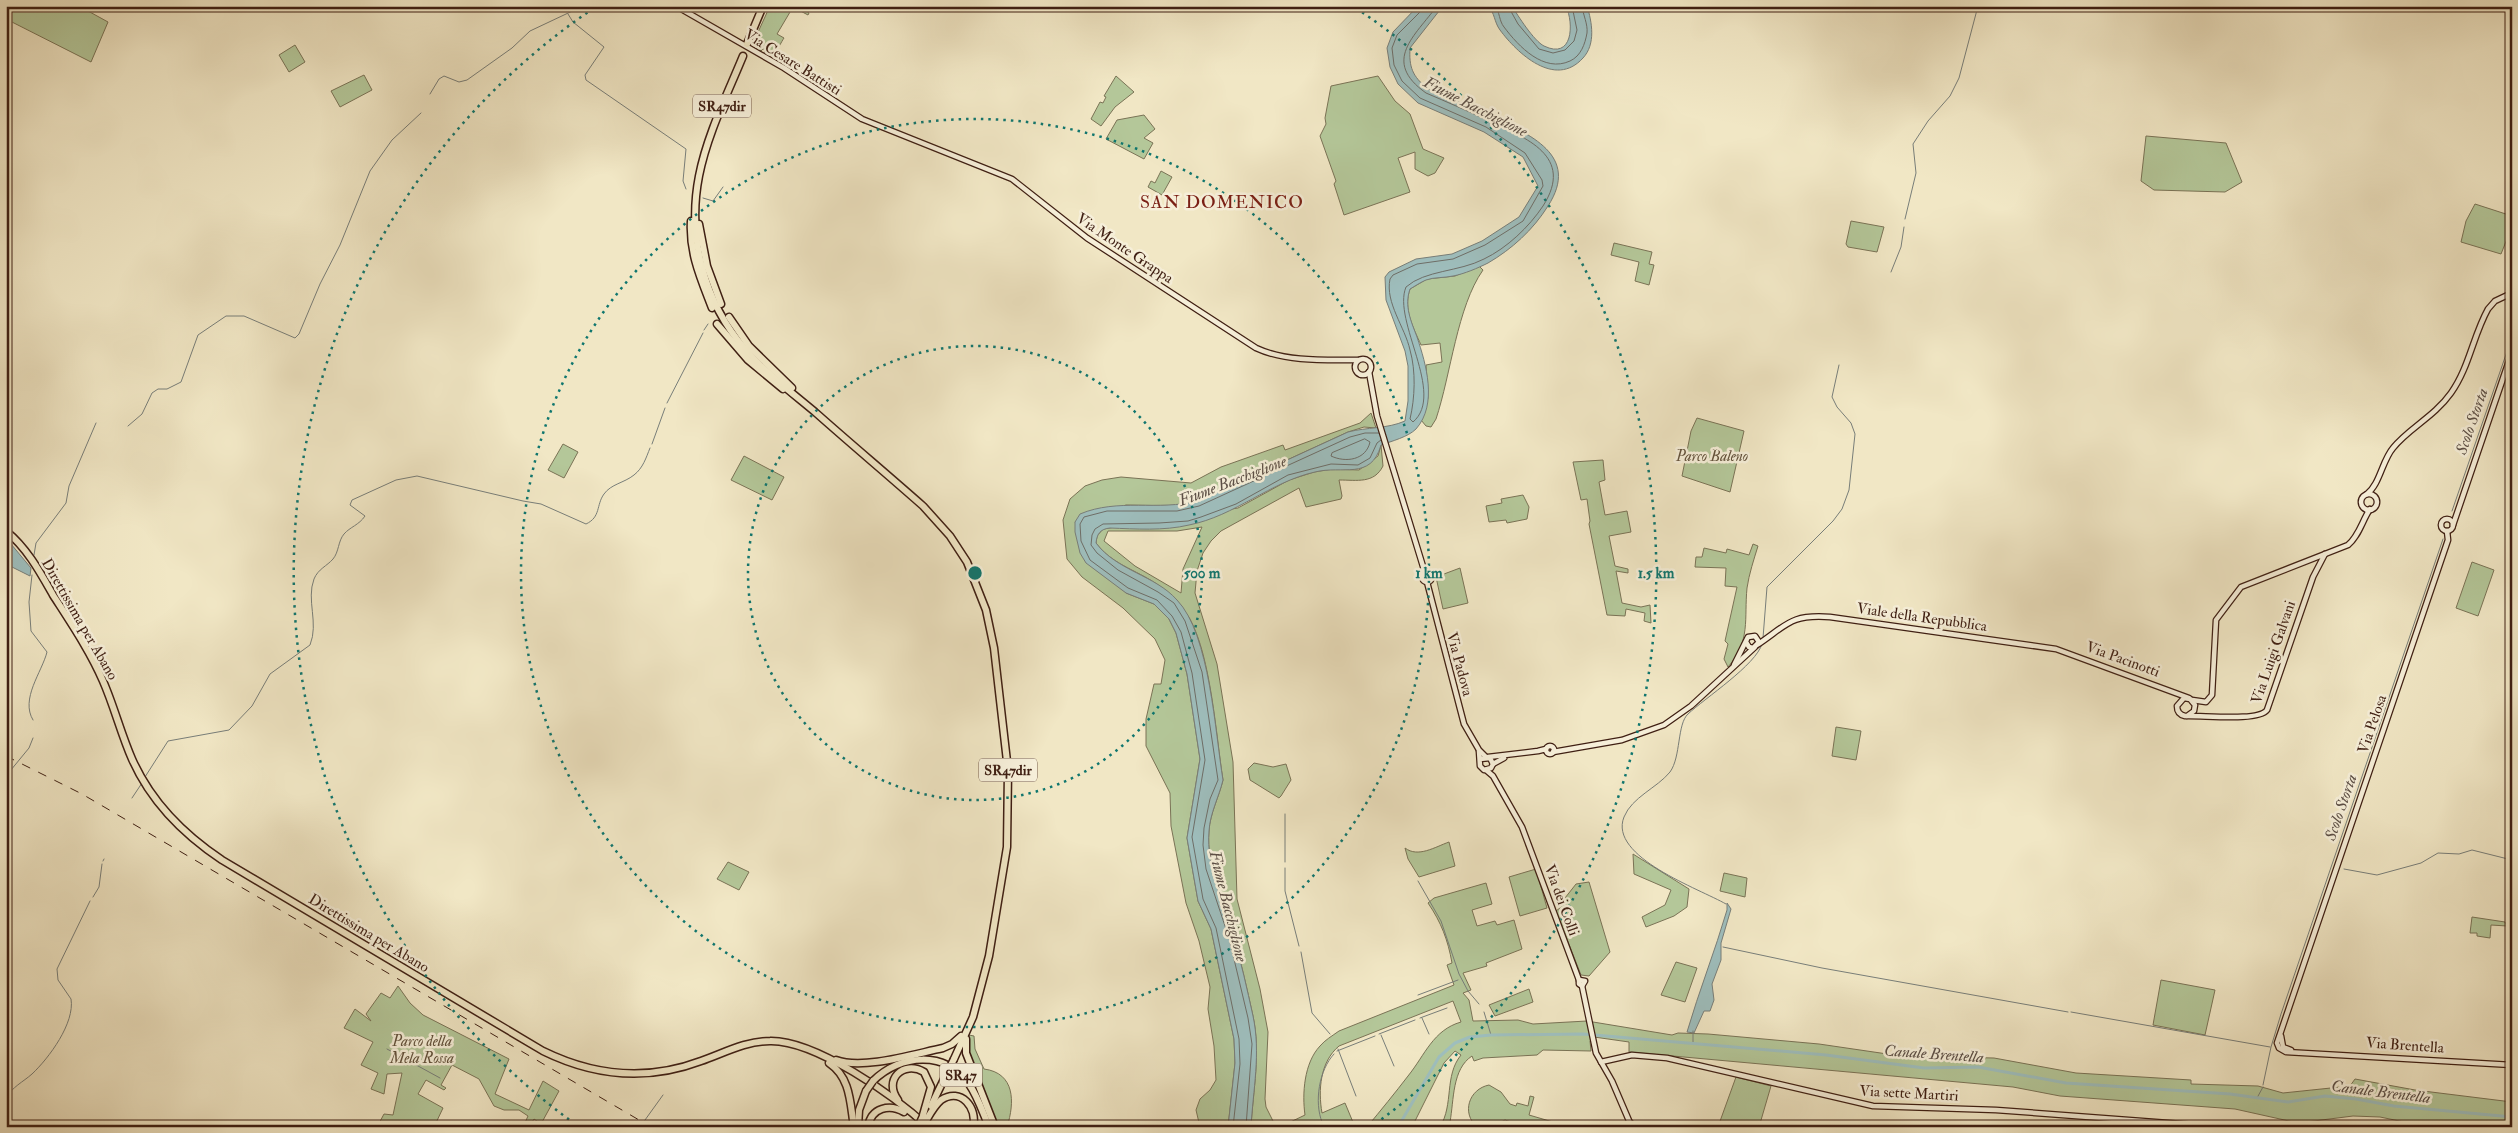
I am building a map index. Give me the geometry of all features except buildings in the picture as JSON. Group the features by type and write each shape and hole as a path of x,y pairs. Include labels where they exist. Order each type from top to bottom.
{"highway":[{"path":"747,44 763,6"},
{"name":"SR47dir","path":"742,56 706,149 698,178 696,236 702,269 710,292 732,333 753,358 924,506 937,520 967,562 987,614 1006,749 1009,818 1000,896 988,963 978,1001 921,1127"},
{"path":"698,178 698,211 702,244 709,275 721,304"},
{"path":"698,178 693,197 691,242 699,275 712,308"},
{"path":"729,317 749,346 816,413"},
{"path":"717,324 762,373 816,413"},
{"name":"Direttissima per Abano","path":"6,531 21,546 38,570 93,661 146,785 168,815 200,844 334,927 554,1056 590,1069 635,1074 663,1072 682,1068 756,1042 784,1042 808,1048 877,1088 928,1127"},
{"path":"808,1048 840,1062 862,1063 942,1048 952,1044 964,1035"},
{"path":"964,1035 966,1054 994,1127"},
{"path":"808,1048 836,1068 844,1078 848,1089 854,1127"},
{"name":"SR47","path":"858,1127 860,1106 873,1080 887,1069 905,1060 926,1059 948,1066 968,1083 989,1127"},
{"path":"905,1110 894,1092 893,1080 903,1069 914,1068 924,1072 930,1081 930,1095 925,1117"},
{"path":"925,1117 939,1102 948,1097 957,1097 968,1102 973,1109 975,1118 973,1127"},
{"path":"868,1127 872,1116 881,1109 895,1108 905,1110"},
{"name":"Direttissima per Abano","path":"905,1110 921,1127"}],"main road":[{"name":"Via Cesare Battisti","path":"676,6 784,68 850,112 899,135"},
{"name":"Via Monte Grappa","path":"899,135 1012,179 1087,238 1256,348 1279,355 1344,361 1358,360"},
{"path":"2363,519 2364,508 2361,501 2373,488 2385,459 2393,448 2434,413 2452,392 2462,373 2488,309 2495,301 2512,293"},
{"path":"2456,516 2449,520 2444,520 2441,525 2442,528 2447,531 2452,529 2512,352"},
{"path":"1361,375 1369,372 1369,363 1365,360 1358,360 1355,366 1356,372 1371,384"},
{"name":"Via Monte Grappa","path":"1344,361 1355,366"},
{"name":"Via Padova","path":"1369,372 1377,416 1424,573 1423,578 1427,582 1464,724 1479,750 1492,765 1493,776"},
{"path":"2178,703 2184,698 2206,702 2211,698 2216,620 2241,587 2348,546 2353,541 2363,519 2376,503 2373,488"},
{"path":"2367,494 2374,496"},
{"path":"2364,508 2370,509"},
{"path":"2449,520 2453,525"},
{"name":"Via Pelosa","path":"2297,1051 2283,1047 2281,1030 2448,540 2447,531"},
{"name":"Via Luigi Galvani","path":"2188,716 2257,717 2264,715 2312,577 2325,554"},
{"name":"Via Padova","path":"1424,573 1428,572 1432,576 1431,580 1427,582"},
{"name":"Viale della Repubblica","path":"1487,757 1622,740 1656,729 1691,706 1764,638 1798,619 1824,617 2017,642 2072,654"},
{"name":"Viale della Repubblica","path":"1731,669 1750,636 1764,638"},
{"path":"1746,642 1749,647 1756,646 1756,637"},
{"name":"Via Pacinotti","path":"2072,654 2165,688"},
{"path":"2165,688 2190,699 2195,708 2192,713 2188,716 2179,713 2178,703 2174,695 2165,688"},
{"name":"Via Padova","path":"1479,750 1480,766 1493,776 1522,827"},
{"name":"Viale della Repubblica","path":"1492,765 1501,758 1550,750"},
{"path":"1480,759 1487,757"},
{"path":"1486,770 1492,765"},
{"name":"Via dei Colli","path":"1522,827 1579,980 1585,981 1582,986 1592,1027 1594,1047 1601,1062"},
{"name":"Via Brentella","path":"2297,1051 2512,1065"},
{"name":"Via sette Martiri","path":"1601,1062 1632,1055 1659,1056 1873,1106 1996,1110 2222,1127"},
{"path":"1601,1062 1616,1090 1631,1126"}],"green space":[{"path":"6,6 79,6 108,22 91,62 6,19"},
{"path":"770,6 799,6 809,13 808,15 793,7 777,34 784,38 774,52 768,54 764,53 765,50 763,49 761,51 758,49 759,47 753,43"},
{"path":"295,45 305,62 289,72 279,55"},
{"path":"364,75 372,90 340,107 331,91"},
{"path":"1116,76 1134,92 1115,107 1101,126 1091,119 1100,102 1103,103 1106,97 1104,96"},
{"path":"1378,76 1395,101 1410,114 1423,149 1444,158 1435,173 1428,176 1415,169 1415,152 1398,158 1410,192 1344,215 1334,184 1336,181 1320,136 1326,124 1325,118 1331,86"},
{"path":"1144,115 1155,129 1144,138 1153,143 1144,159 1106,139 1117,120"},
{"path":"2146,136 2226,143 2242,182 2225,192 2154,190 2141,181"},
{"path":"1161,171 1172,177 1162,195 1148,187 1151,181 1155,183"},
{"path":"2475,204 2512,216 2509,234 2501,254 2461,242 2466,221"},
{"path":"1851,221 1884,227 1877,252 1848,247 1846,244"},
{"path":"1614,243 1652,252 1649,264 1654,265 1649,285 1635,281 1639,262 1611,255"},
{"path":"1479,266 1483,270 1474,285 1461,322 1436,419 1431,427 1426,426 1421,420 1428,398 1426,365 1442,362 1440,343 1421,345 1408,311 1410,289 1427,279 1455,276"},
{"path":"1371,413 1376,428 1364,427 1348,432 1198,501 1177,506 1126,505 1075,522 1126,593 1154,604 1169,619 1176,633 1187,674 1200,759 1187,838 1198,901 1211,929 1234,1039 1235,1063 1228,1127 1200,1127 1196,1110 1200,1099 1210,1090 1216,1080 1214,1046 1208,1009 1210,987 1199,941 1186,903 1171,826 1170,793 1146,746 1146,719 1154,684 1161,684 1165,660 1155,639 1123,608 1082,577 1067,559 1063,520 1070,499 1085,486 1102,480 1121,477 1191,483 1221,467 1283,445 1285,450 1360,423"},
{"name":"Parco Baleno","path":"1697,418 1744,431 1730,492 1682,476 1691,431"},
{"path":"563,444 578,452 564,478 548,470"},
{"path":"1381,445 1383,466 1375,476 1364,480 1339,480 1341,499 1306,507 1299,488 1221,531 1203,553 1197,571 1195,593 1217,664 1233,762 1237,899 1260,989 1268,1032 1265,1099 1266,1107 1276,1127 1251,1127 1256,1072 1255,1030 1239,955 1216,884 1210,858 1210,824 1223,780 1212,697 1203,654 1190,619 1181,607 1166,591 1154,582 1119,563 1103,551 1096,543 1097,536 1103,529 1238,508 1289,480 1314,472 1332,469 1359,470 1378,456","holes":["1202,527 1183,569 1181,593 1135,566 1104,541 1108,531 1177,531"]},
{"path":"744,456 784,477 772,500 731,480"},
{"path":"1603,460 1605,480 1599,482 1605,515 1627,511 1631,532 1609,536 1615,566 1628,569 1628,573 1616,571 1622,603 1641,607 1650,605 1651,623 1644,621 1645,613 1626,609 1625,616 1607,615 1589,524 1587,499 1581,500 1573,462"},
{"path":"1523,495 1529,507 1527,519 1507,523 1506,520 1489,522 1486,506 1502,503 1501,499"},
{"path":"1753,544 1758,546 1747,588 1746,620 1743,639 1740,648 1728,667 1724,659 1728,644 1725,641 1737,587 1725,586 1726,568 1695,567 1696,557 1702,557 1704,548 1726,553 1727,549 1749,555"},
{"path":"2472,562 2494,570 2478,616 2456,608"},
{"path":"1460,568 1468,603 1443,609 1436,577"},
{"path":"1836,727 1861,731 1856,760 1832,756"},
{"path":"1254,763 1273,767 1286,764 1291,780 1279,798 1250,780 1248,769"},
{"path":"1449,842 1455,866 1419,877 1408,859 1405,848 1410,851 1421,852"},
{"path":"1633,854 1689,889 1687,907 1674,916 1646,927 1642,917 1665,905 1671,890 1634,874"},
{"path":"728,862 749,872 739,890 717,879"},
{"path":"1536,869 1547,908 1520,916 1509,877"},
{"path":"1724,873 1747,878 1745,897 1720,891"},
{"path":"1589,882 1610,952 1589,976 1581,975 1556,911 1560,908 1557,901 1565,898 1576,884"},
{"path":"1486,883 1492,904 1472,910 1477,926 1495,921 1497,925 1514,920 1522,949 1486,963 1487,966 1463,973 1471,990 1463,993 1469,1000 1473,1021 1518,1020 1533,1024 1587,1021 1672,1035 1678,1033 1708,1034 1819,1044 1901,1056 1994,1058 2076,1073 2191,1080 2191,1084 2258,1086 2283,1093 2350,1086 2355,1079 2415,1090 2512,1102 2512,1127 2414,1124 2380,1117 2353,1116 2298,1123 2235,1109 2060,1096 2013,1087 1629,1052 1629,1042 1594,1037 1590,1041 1591,1051 1543,1050 1537,1055 1483,1058 1474,1061 1472,1056 1465,1062 1457,1077 1450,1122 1447,1127 1440,1127 1447,1109 1453,1072 1461,1055 1455,1051 1444,1063 1412,1127 1367,1127 1436,1037 1451,1026 1461,1022 1453,1001 1339,1046 1333,1053 1324,1068 1322,1077 1320,1095 1322,1113 1345,1103 1355,1127 1280,1127 1305,1115 1304,1088 1307,1070 1315,1053 1326,1040 1339,1031 1454,985 1447,965 1452,963 1446,939 1437,917 1428,903 1434,898"},
{"path":"2472,917 2505,922 2507,926 2491,925 2490,938 2477,936 2477,933 2470,933"},
{"path":"1676,962 1697,968 1685,1002 1661,995"},
{"path":"2161,980 2215,990 2205,1035 2153,1025"},
{"name":"Parco della Mela Rossa","path":"398,986 410,1003 423,1015 509,1059 495,1094 529,1110 543,1081 559,1091 541,1124 534,1119 529,1127 523,1127 528,1116 519,1110 504,1110 494,1106 479,1079 452,1065 441,1085 446,1088 444,1090 426,1080 418,1094 443,1108 434,1127 377,1127 384,1114 393,1115 402,1073 387,1074 384,1094 371,1089 378,1073 361,1065 373,1042 344,1028 355,1009 371,1021 366,1014 381,993 390,998"},
{"path":"1529,989 1533,1002 1495,1016 1489,1005"},
{"path":"969,1035 974,1036 975,1049 984,1069 1002,1076 1010,1090 1011,1108 1007,1127 998,1127 968,1052"},
{"path":"1736,1077 1771,1086 1759,1127 1729,1127 1719,1124"},
{"path":"1489,1085 1501,1092 1510,1104 1516,1106 1517,1103 1528,1106 1530,1096 1534,1097 1529,1115 1570,1127 1546,1127 1527,1122 1526,1127 1520,1127 1520,1125 1505,1120 1492,1127 1477,1127 1469,1115 1470,1102 1476,1091"}],"water":[{"path":"1418,6 1443,6 1410,48 1411,66 1418,80 1428,89 1520,130 1534,139 1546,149 1554,160 1558,173 1557,188 1542,215 1529,231 1505,252 1471,271 1453,276 1429,279 1410,289 1408,295 1409,313 1424,359 1428,384 1427,408 1423,419 1416,429 1409,434 1381,445 1376,456 1363,468 1325,470 1299,477 1206,521 1170,528 1110,528 1100,532 1096,540 1096,543 1114,560 1158,584 1177,600 1188,616 1197,636 1204,660 1214,711 1223,780 1210,824 1210,858 1241,965 1253,1016 1256,1044 1256,1072 1251,1127 1228,1127 1235,1063 1234,1039 1211,929 1198,901 1187,838 1200,759 1187,674 1176,633 1169,619 1154,604 1126,593 1086,563 1080,553 1075,532 1075,522 1080,514 1094,509 1123,505 1183,504 1198,501 1348,432 1405,421 1408,401 1408,366 1405,351 1386,300 1385,277 1389,272 1416,259 1452,254 1482,241 1519,217 1538,186 1523,157 1484,132 1418,103 1398,84 1390,67 1387,48 1393,32"},
{"path":"1488,6 1512,6 1536,39 1544,46 1554,49 1561,48 1569,38 1570,22 1566,6 1587,6 1592,33 1590,46 1583,58 1572,67 1561,70 1549,69 1526,57 1507,39 1500,30"},
{"path":"6,538 31,568 30,576 6,564 12,550 6,544"},
{"path":"1727,903 1731,909 1721,943 1721,960 1712,984 1714,1000 1710,1011 1704,1011 1694,1033 1687,1032 1727,910"}],"waterway":[{"path":"430,94 439,79 444,76 459,82 467,80 512,48 530,31 583,6"},
{"path":"1905,219 1916,173 1913,144 1928,121 1950,96 1959,78 1978,6"},
{"path":"568,14 573,22 604,47 585,75 586,80 686,149 683,181 686,189"},
{"path":"128,426 142,414 152,393 158,389 167,389 181,382 198,335 226,316 244,316 295,338 299,334 320,284 340,245 370,171 392,140 421,113"},
{"path":"703,198 713,201 723,187"},
{"path":"1891,272 1901,247 1904,227"},
{"path":"704,330 708,324"},
{"path":"667,403 703,333"},
{"name":"Scolo Storta","path":"2452,511 2512,337"},
{"path":"1763,638 1767,587 1833,521 1842,509 1849,490 1855,434 1851,423 1837,407 1832,397 1839,365"},
{"path":"652,444 665,408"},
{"path":"34,555 36,543 66,503 69,486 96,423"},
{"path":"145,777 168,741 229,730 252,706 270,674 310,645 313,628 311,595 314,579 335,556 344,534 365,516 350,505 352,500 396,480 417,476 541,504 586,524 594,518 604,494 614,486 630,478 640,469 650,448"},
{"name":"Scolo Storta","path":"2263,1085 2271,1047 2281,1014 2443,539"},
{"path":"32,575 29,602 31,631 47,652 30,695 30,712 33,720"},
{"path":"1726,904 1659,870 1642,858 1630,845 1623,832 1624,817 1639,798 1670,772 1676,758 1682,725 1688,714 1750,662 1762,644"},
{"path":"6,776 29,748 33,738"},
{"path":"132,798 142,783"},
{"path":"1285,814 1285,862"},
{"path":"2344,869 2377,875 2421,863 2438,853 2459,854 2472,850 2512,860"},
{"path":"93,897 99,887 102,864"},
{"path":"1285,868 1285,891 1299,946"},
{"path":"1418,881 1441,921 1459,974 1468,991 1479,1004"},
{"path":"6,1098 11,1091 32,1074 46,1059 65,1029 69,1019 71,999 58,980 57,969 90,901"},
{"path":"1723,947 1822,968 2068,1012"},
{"path":"1301,952 1312,1013 1330,1034"},
{"path":"1418,995 1458,980"},
{"path":"1420,1018 1447,1008"},
{"path":"1484,1012 1491,1035"},
{"path":"2071,1012 2270,1047"},
{"path":"1422,1018 1429,1034"},
{"path":"1379,1034 1415,1020"},
{"path":"1693,1031 1693,1043"},
{"name":"Canale Brentella","path":"1398,1127 1439,1057 1455,1043 1470,1037 1491,1035 1583,1034 1826,1055 1924,1068 1978,1067 2066,1083 2230,1094 2288,1102 2325,1096 2394,1106 2512,1117"},
{"path":"1381,1035 1394,1066"},
{"path":"1337,1051 1375,1036"},
{"path":"387,1049 440,1078"},
{"path":"1338,1049 1356,1096"},
{"path":"1322,1122 1318,1105 1319,1086 1325,1069 1334,1054"},
{"name":"Scolo Storta","path":"2257,1098 2263,1087"},
{"path":"645,1120 663,1095"}],"railway":[{"path":"6,756 82,794 651,1127"}],"district":[{"name":"SAN DOMENICO","path":"1222,202"}],"water label":[{"name":"Fiume Bacchiglione","path":"1476,106"},
{"name":"Fiume Bacchiglione","path":"1232,480"},
{"name":"Fiume Bacchiglione","path":"1229,906"}]}
